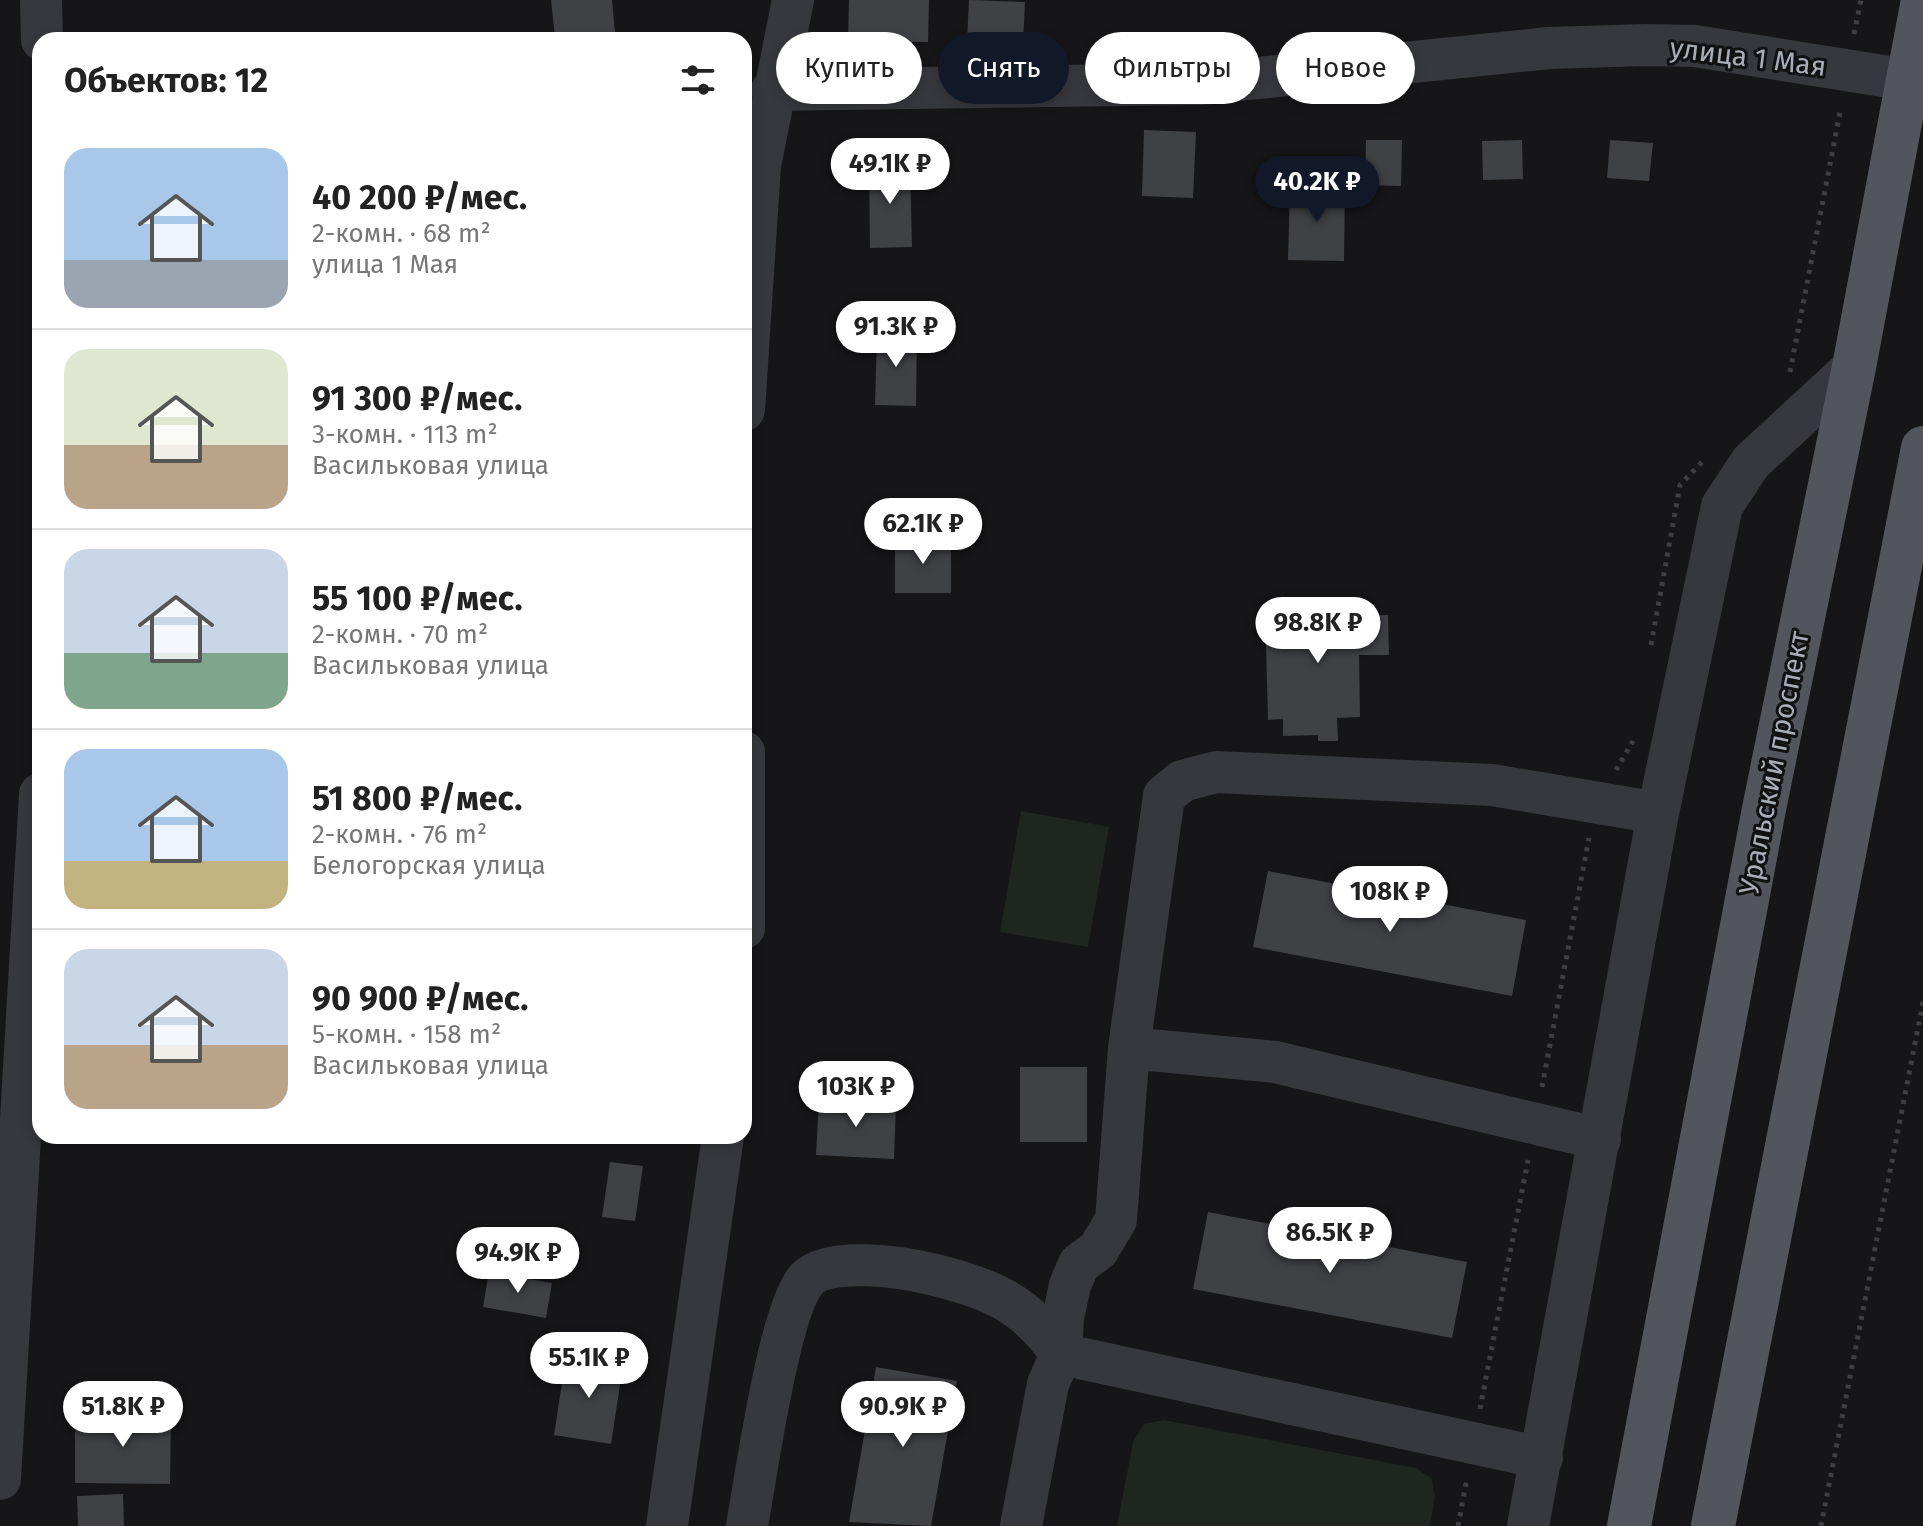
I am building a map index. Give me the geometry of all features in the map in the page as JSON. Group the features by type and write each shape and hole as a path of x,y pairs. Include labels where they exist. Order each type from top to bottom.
{"main road":[{"name":"Уральский проспект","path":"1629,1526 1764,809 1854,367 1923,0"},
{"path":"1713,1526 1923,448"}],"street":[{"path":"41,0 42,32"},
{"path":"752,288 760,166 772,90 793,0"},
{"name":"улица 1 Мая","path":"772,90 1200,84 1549,48 1646,45 1695,46 1908,80"},
{"path":"1528,1526 1658,813 1722,506 1751,462 1854,367"},
{"path":"1021,1526 1048,1384 1061,1354 1063,1318 1070,1285 1079,1264 1098,1250 1116,1220 1129,1048 1164,796 1182,781 1216,772 1492,785 1658,813"},
{"path":"0,1479 14,1035 32,868"},
{"path":"1129,1048 1275,1062 1600,1139"},
{"path":"667,1526 722,1144"},
{"path":"747,1526 789,1309 808,1278 835,1266 919,1271 970,1283 1026,1311 1061,1354 1542,1458"}],"path":[{"path":"1821,1526 1923,1002"}],"shaded area":[{"path":"1021,811 1109,827 1088,947 1000,932"},
{"path":"1164,1420 1416,1468 1432,1479 1435,1497 1430,1526 1117,1526 1133,1442 1144,1424"}],"building":[{"path":"551,0 612,0 615,32 554,32"},
{"path":"849,0 929,0 928,42 922,42 922,32 848,32"},
{"path":"969,0 1025,2 1024,32 967,32"},
{"path":"1144,130 1196,132 1193,198 1142,196"},
{"path":"1366,140 1402,140 1401,186 1365,185"},
{"path":"1522,140 1523,179 1483,180 1482,141"},
{"path":"1610,140 1653,143 1649,181 1607,178"},
{"path":"910,163 912,247 870,248 869,164"},
{"path":"1290,186 1345,187 1344,261 1288,260"},
{"path":"877,331 917,332 916,406 875,405"},
{"path":"895,540 951,540 951,593 895,593"},
{"path":"1358,606 1358,615 1388,615 1389,655 1359,655 1360,717 1337,718 1338,741 1318,741 1318,735 1283,736 1283,719 1268,720 1265,608"},
{"path":"1268,871 1526,920 1512,996 1253,947"},
{"path":"1020,1067 1087,1067 1087,1142 1020,1142"},
{"path":"819,1099 896,1103 894,1159 816,1155"},
{"path":"610,1162 643,1166 635,1221 602,1217"},
{"path":"1208,1212 1467,1262 1452,1338 1193,1289"},
{"path":"489,1272 552,1283 546,1318 483,1307"},
{"path":"566,1357 623,1365 611,1444 554,1435"},
{"path":"876,1367 957,1381 931,1526 849,1522"},
{"path":"75,1415 171,1416 170,1484 75,1483"},
{"path":"123,1494 124,1526 78,1526 77,1496"}]}
